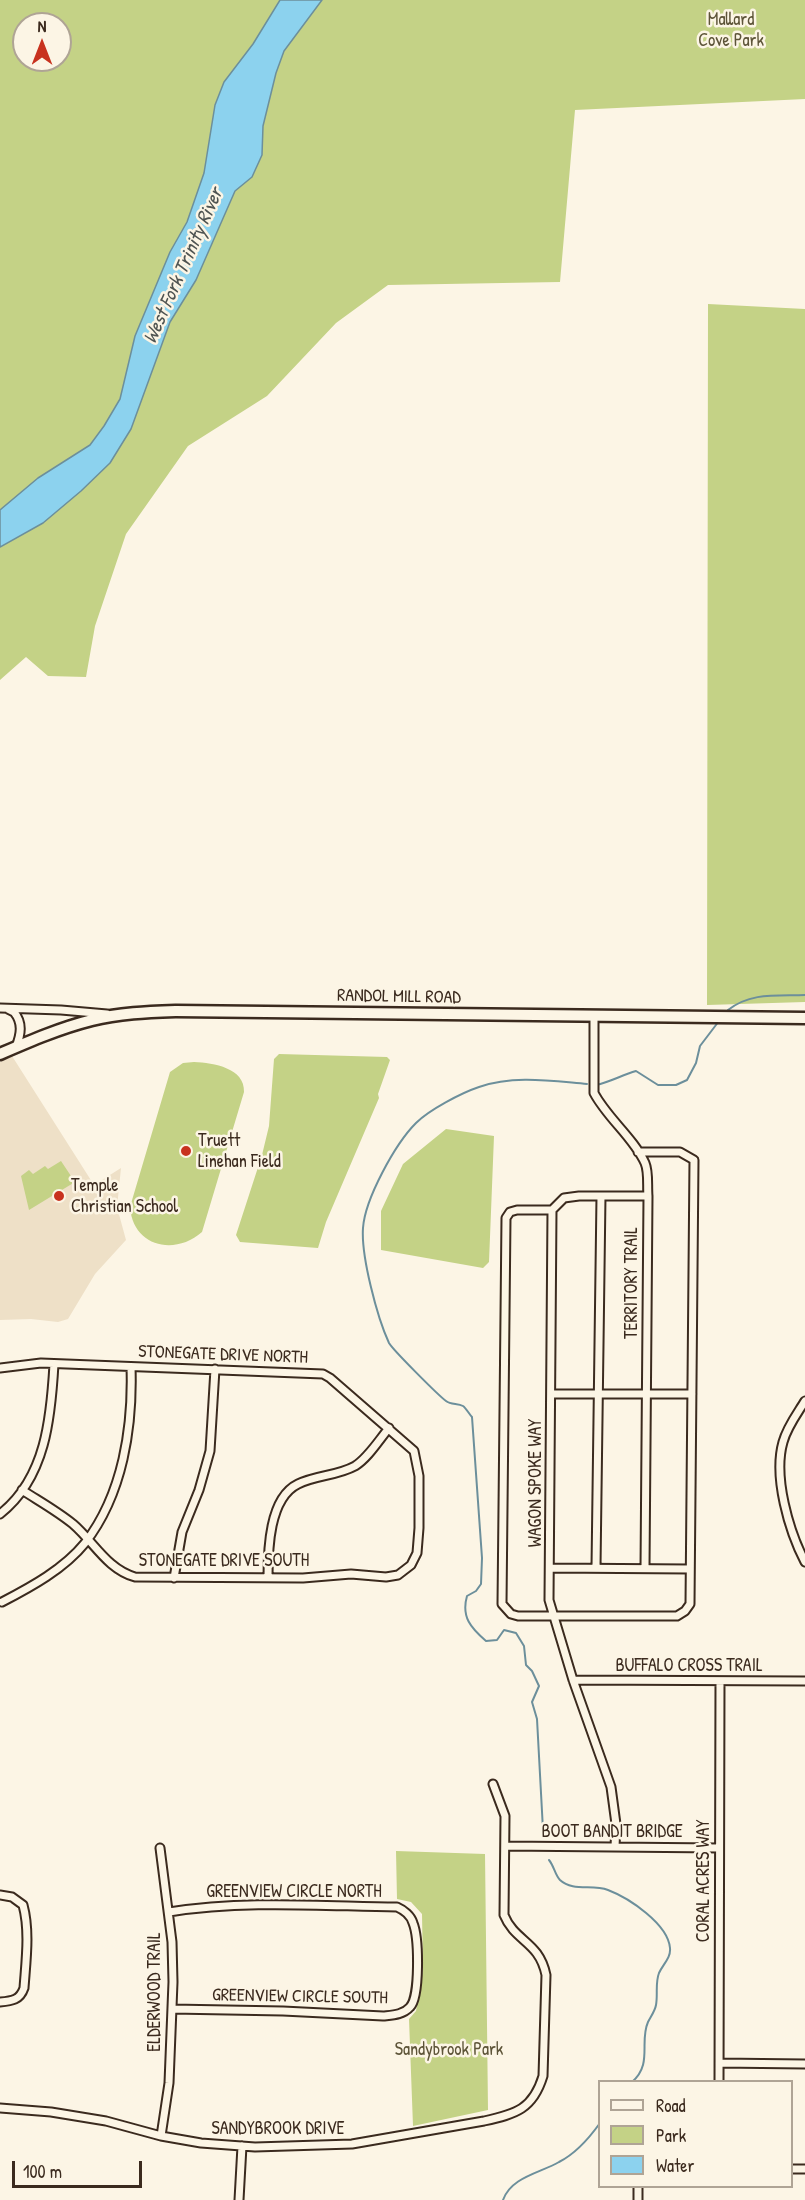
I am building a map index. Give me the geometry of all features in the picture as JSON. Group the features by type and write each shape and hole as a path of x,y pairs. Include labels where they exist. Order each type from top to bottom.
{"main road":[{"name":"RANDOL MILL ROAD","path":"0,1054 93,1020 119,1015 176,1011 805,1018"}],"street":[{"path":"3,1008 88,1011 119,1015"},
{"path":"3,1008 14,1012 20,1023 20,1036 16,1047"},
{"name":"TERRITORY TRAIL","path":"594,1017 594,1093 646,1165 648,1196 645,1567"},
{"path":"638,1152 680,1152 694,1160 690,1604 677,1616 518,1616 505,1609 502,1604 506,1218 510,1212 517,1210 552,1210 564,1198 648,1196"},
{"path":"596,1567 601,1196"},
{"name":"WAGON SPOKE WAY","path":"552,1210 549,1600 573,1680 611,1787 616,1824 615,1847"},
{"name":"STONEGATE DRIVE NORTH","path":"0,1368 41,1363 323,1374 414,1451 418,1462 419,1528 414,1560"},
{"path":"0,1514 22,1490 35,1468 47,1434 52,1403 54,1364"},
{"path":"2,1602 44,1579 84,1544 108,1501 120,1469 131,1418 131,1367"},
{"path":"174,1578 182,1532 200,1490 210,1451 215,1369"},
{"path":"552,1394 692,1394"},
{"path":"805,1401 783,1442 780,1476 791,1529 805,1562"},
{"path":"268,1577 268,1547 274,1517 284,1496 297,1484 356,1466 389,1428"},
{"name":"STONEGATE DRIVE SOUTH","path":"22,1490 73,1524 114,1568 135,1578 303,1578 351,1574 386,1577 398,1575 414,1560"},
{"path":"550,1568 690,1569"},
{"name":"BUFFALO CROSS TRAIL","path":"573,1680 805,1681"},
{"name":"CORAL ACRES WAY","path":"719,2080 720,1681"},
{"path":"494,1784 505,1816 504,1846"},
{"name":"BOOT BANDIT BRIDGE","path":"504,1846 720,1848"},
{"name":"SANDYBROOK DRIVE","path":"0,2108 51,2112 106,2121 161,2136 201,2143 242,2146 352,2144 484,2121 504,2116 524,2107 533,2100 539,2090 545,2059 546,1975 544,1964 537,1951 508,1926 504,1916 504,1846"},
{"name":"ELDERWOOD TRAIL","path":"160,1848 172,1942 169,2083 161,2136"},
{"path":"0,1895 12,1897 23,1905 26,1917 27,1948 22,1994 13,2001 0,2002"},
{"name":"GREENVIEW CIRCLE NORTH","path":"169,1912 205,1906 239,1904 397,1907 403,1910 414,1924 416,1958"},
{"name":"GREENVIEW CIRCLE SOUTH","path":"172,2009 383,2016 398,2014 408,2009 415,1997 416,1958"},
{"path":"719,2062 805,2064"},
{"path":"239,2200 242,2146"}],"shaded area":[{"name":"Temple Christian School","path":"12,1056 94,1185 121,1168 117,1207 126,1240 95,1274 68,1319 58,1322 31,1319 0,1320 0,1062"}],"green space":[{"name":"Mallard Cove Park","path":"0,0 805,0 805,99 575,110 560,282 388,285 336,323 267,396 188,446 126,534 95,626 86,677 48,676 26,657 0,680"},
{"path":"708,304 805,309 805,1002 707,1005"},
{"path":"279,1054 387,1057 390,1060 378,1094 379,1098 326,1222 318,1248 240,1242 236,1235 269,1126 274,1059"},
{"name":"Truett Linehan Field","path":"194,1062 227,1068 234,1072 243,1084 244,1092 202,1232 180,1244 157,1244 147,1239 139,1231 133,1221 130,1207 170,1072 183,1063"},
{"path":"446,1129 494,1136 489,1262 483,1268 381,1250 381,1211 403,1164"},
{"path":"61,1161 75,1182 29,1210 21,1176 29,1170 33,1174 45,1166 48,1169"},
{"name":"Sandybrook Park","path":"396,1851 485,1854 488,2110 413,2126 409,2019 416,2011 423,1970 422,1914 411,1902 397,1899"}],"water":[{"name":"West Fork Trinity River","path":"280,0 322,0 284,51 263,126 262,155 252,177 235,191 196,280 170,322 131,429 110,463 81,491 43,523 0,547 0,510 38,478 90,445 120,399 135,336 170,252 187,222 204,173 215,105 224,82 253,44"}],"waterway":[{"path":"728,1010 737,1004 755,998 774,995 805,995"},
{"path":"596,1085 636,1071 658,1085 676,1085 687,1080 696,1063 700,1046 719,1021"},
{"path":"543,1830 537,1719 532,1702 539,1686 532,1671 526,1665 524,1646 516,1633 504,1630 497,1640 486,1641 472,1627 466,1616 467,1596 476,1591 481,1584 482,1558 472,1417 463,1406 448,1402 441,1397 389,1343 371,1286 363,1228 369,1202 382,1172 399,1144 416,1123 437,1107 492,1083 533,1080 587,1084"},
{"path":"549,1860 558,1878 565,1884 602,1888 617,1894 646,1913 668,1939 670,1952 658,1977 657,2001 646,2030 644,2060 642,2068 634,2080"},
{"path":"503,2200 512,2186 519,2181 565,2159 598,2125"}],"place":[{"name":"Truett Linehan Field","path":"186,1151"},
{"name":"Temple Christian School","path":"59,1196"}]}
